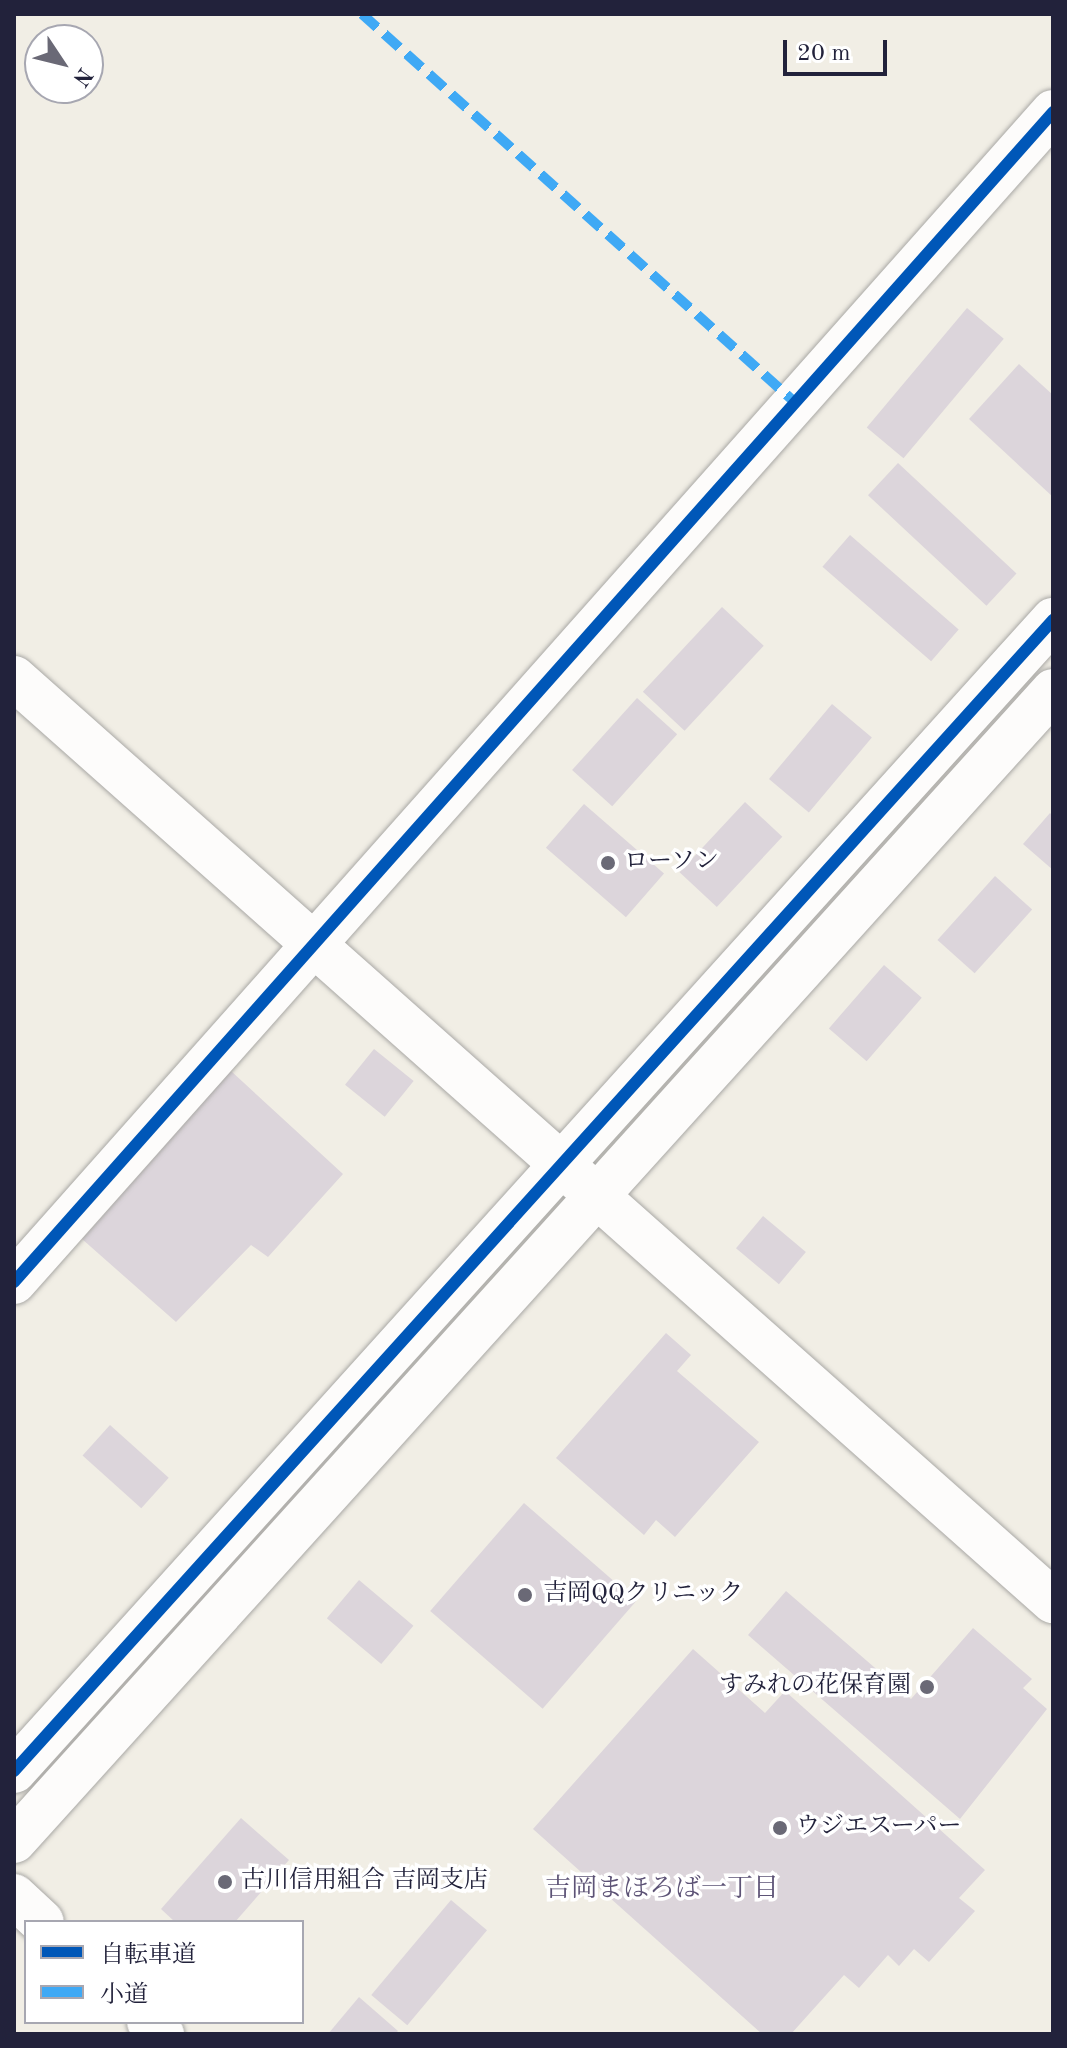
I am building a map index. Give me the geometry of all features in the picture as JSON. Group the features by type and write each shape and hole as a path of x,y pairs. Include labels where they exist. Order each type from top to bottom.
{"street":[{"path":"14,1282 316,947 1053,112"},
{"path":"14,1771 1053,620"},
{"path":"14,678 559,1167 1053,1601"},
{"path":"14,1841 1053,691"},
{"path":"14,1896 40,1920"}],"building":[{"path":"967,308 1004,339 903,458 867,428"},
{"path":"1019,364 1053,395 1053,497 969,419"},
{"path":"898,463 1016,573 986,606 868,495"},
{"path":"850,535 959,629 931,661 822,567"},
{"path":"722,607 764,646 685,731 643,692"},
{"path":"637,698 677,734 612,806 572,770"},
{"path":"832,704 872,737 809,812 769,779"},
{"path":"745,802 782,837 717,907 680,872"},
{"path":"584,804 664,874 626,917 546,848"},
{"path":"1050,813 1053,816 1053,870 1023,844"},
{"path":"995,876 1032,909 975,973 937,940"},
{"path":"884,965 922,998 867,1061 829,1028"},
{"path":"374,1049 414,1081 385,1117 345,1085"},
{"path":"231,1071 343,1174 268,1257 251,1245 176,1322 82,1239"},
{"path":"763,1216 806,1252 779,1284 736,1248"},
{"path":"666,1333 691,1355 677,1371 759,1442 675,1537 656,1520 644,1535 556,1458"},
{"path":"110,1425 169,1478 141,1508 83,1455"},
{"path":"524,1503 636,1601 543,1709 430,1611"},
{"path":"359,1580 413,1626 381,1664 327,1618"},
{"path":"786,1591 911,1699 973,1628 1032,1679 1023,1688 1047,1709 960,1819 748,1635"},
{"path":"693,1649 765,1713 785,1691 985,1870 959,1898 975,1911 929,1962 914,1949 899,1966 888,1955 859,1988 844,1975 791,2034 762,2034 533,1829"},
{"path":"241,1818 289,1860 237,1920 173,1920 161,1909"},
{"path":"451,1900 487,1930 407,2025 371,1995"},
{"path":"359,1997 398,2031 395,2034 328,2034"}],"marked path":[{"path":"362,14 798,405"}],"cycle path":[{"path":"14,1282 1053,112"},
{"path":"14,1771 1053,620"}],"place":[{"name":"ローソン","path":"608,863"},
{"name":"吉岡QQクリニック","path":"525,1595"},
{"name":"すみれの花保育園","path":"927,1687"},
{"name":"ウジエスーパー","path":"780,1828"},
{"name":"古川信用組合 吉岡支店","path":"225,1882"}],"district":[{"name":"吉岡まほろば一丁目","path":"662,1890"}]}
